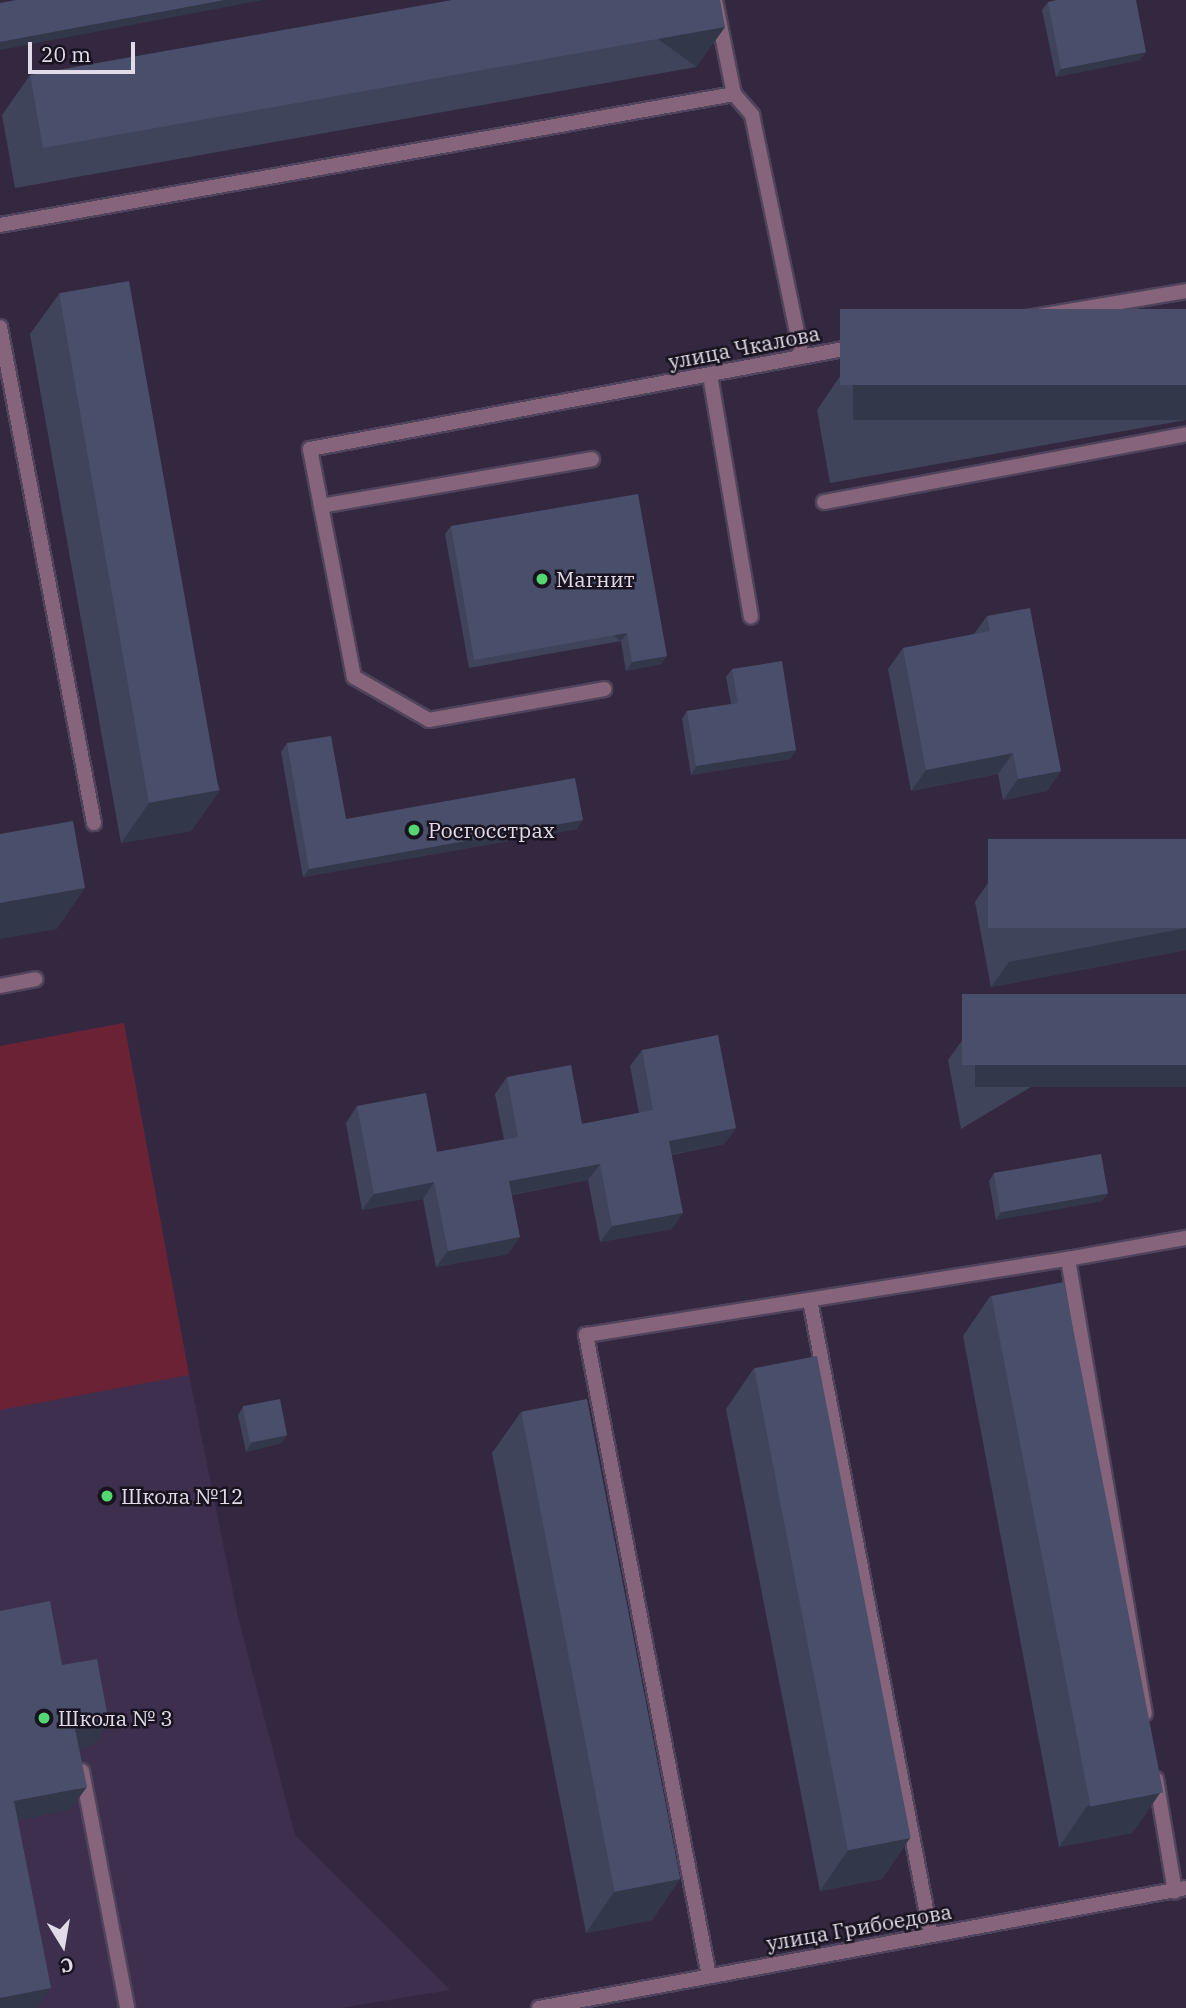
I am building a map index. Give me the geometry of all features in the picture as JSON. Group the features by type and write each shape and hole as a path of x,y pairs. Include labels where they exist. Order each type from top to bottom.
{"street":[{"path":"715,0 734,94 752,115 802,357"},
{"path":"0,225 734,94"},
{"name":"улица Чкалова","path":"321,506 310,449 802,357 1186,291"},
{"path":"0,327 94,823"},
{"path":"710,375 751,617"},
{"path":"824,502 1186,434"},
{"path":"592,459 321,506 354,677 429,720 604,689"},
{"path":"0,986 35,979"},
{"path":"709,1976 586,1335 1186,1238"},
{"path":"1068,1259 1147,1726"},
{"path":"810,1300 931,1935"},
{"path":"80,1763 127,2008"},
{"path":"1154,1767 1180,1889"},
{"name":"улица Грибоедова","path":"540,2008 1180,1889"}],"shaded area":[{"name":"Школа №12","path":"124,1023 189,1375 238,1617 295,1835 450,1990 341,2008 0,2008 0,1046"},
{"path":"124,1023 189,1375 0,1410 0,1046"}],"building":[{"path":"16,0 225,0 0,42 0,3"},
{"path":"452,0 720,0 725,27 43,148 30,75"},
{"path":"1136,0 1146,52 1061,69 1048,2"},
{"path":"129,281 219,790 149,802 59,293"},
{"path":"840,309 1186,309 1186,385 840,385"},
{"path":"638,494 667,656 632,662 627,633 474,660 451,526"},
{"path":"1030,608 1061,771 1018,779 1013,753 926,770 903,648 990,631 987,616"},
{"path":"782,661 796,750 696,766 687,711 738,703 732,669"},
{"path":"331,736 346,819 575,778 583,820 309,869 287,743"},
{"path":"73,821 85,888 0,903 0,834"},
{"path":"988,839 1186,839 1186,928 988,928"},
{"path":"962,994 1186,994 1186,1065 962,1065"},
{"path":"718,1035 736,1128 669,1141 683,1213 612,1226 600,1164 509,1181 520,1237 448,1251 434,1182 374,1194 357,1106 426,1093 437,1152 518,1137 507,1077 571,1065 582,1124 653,1110 642,1050"},
{"path":"1101,1154 1108,1193 1001,1212 994,1173"},
{"path":"1064,1282 1163,1792 1091,1807 991,1296"},
{"path":"817,1356 911,1838 848,1850 754,1368"},
{"path":"280,1399 287,1435 250,1443 243,1406"},
{"path":"587,1399 680,1879 615,1892 521,1412"},
{"path":"50,1601 62,1665 97,1659 109,1723 75,1729 87,1787 14,1801 51,1988 0,1998 0,1611"}],"place":[{"name":"Магнит","path":"542,579"},
{"name":"Росгосстрах","path":"414,830"},
{"name":"Школа №12","path":"107,1496"},
{"name":"Школа № 3","path":"44,1718"}]}
